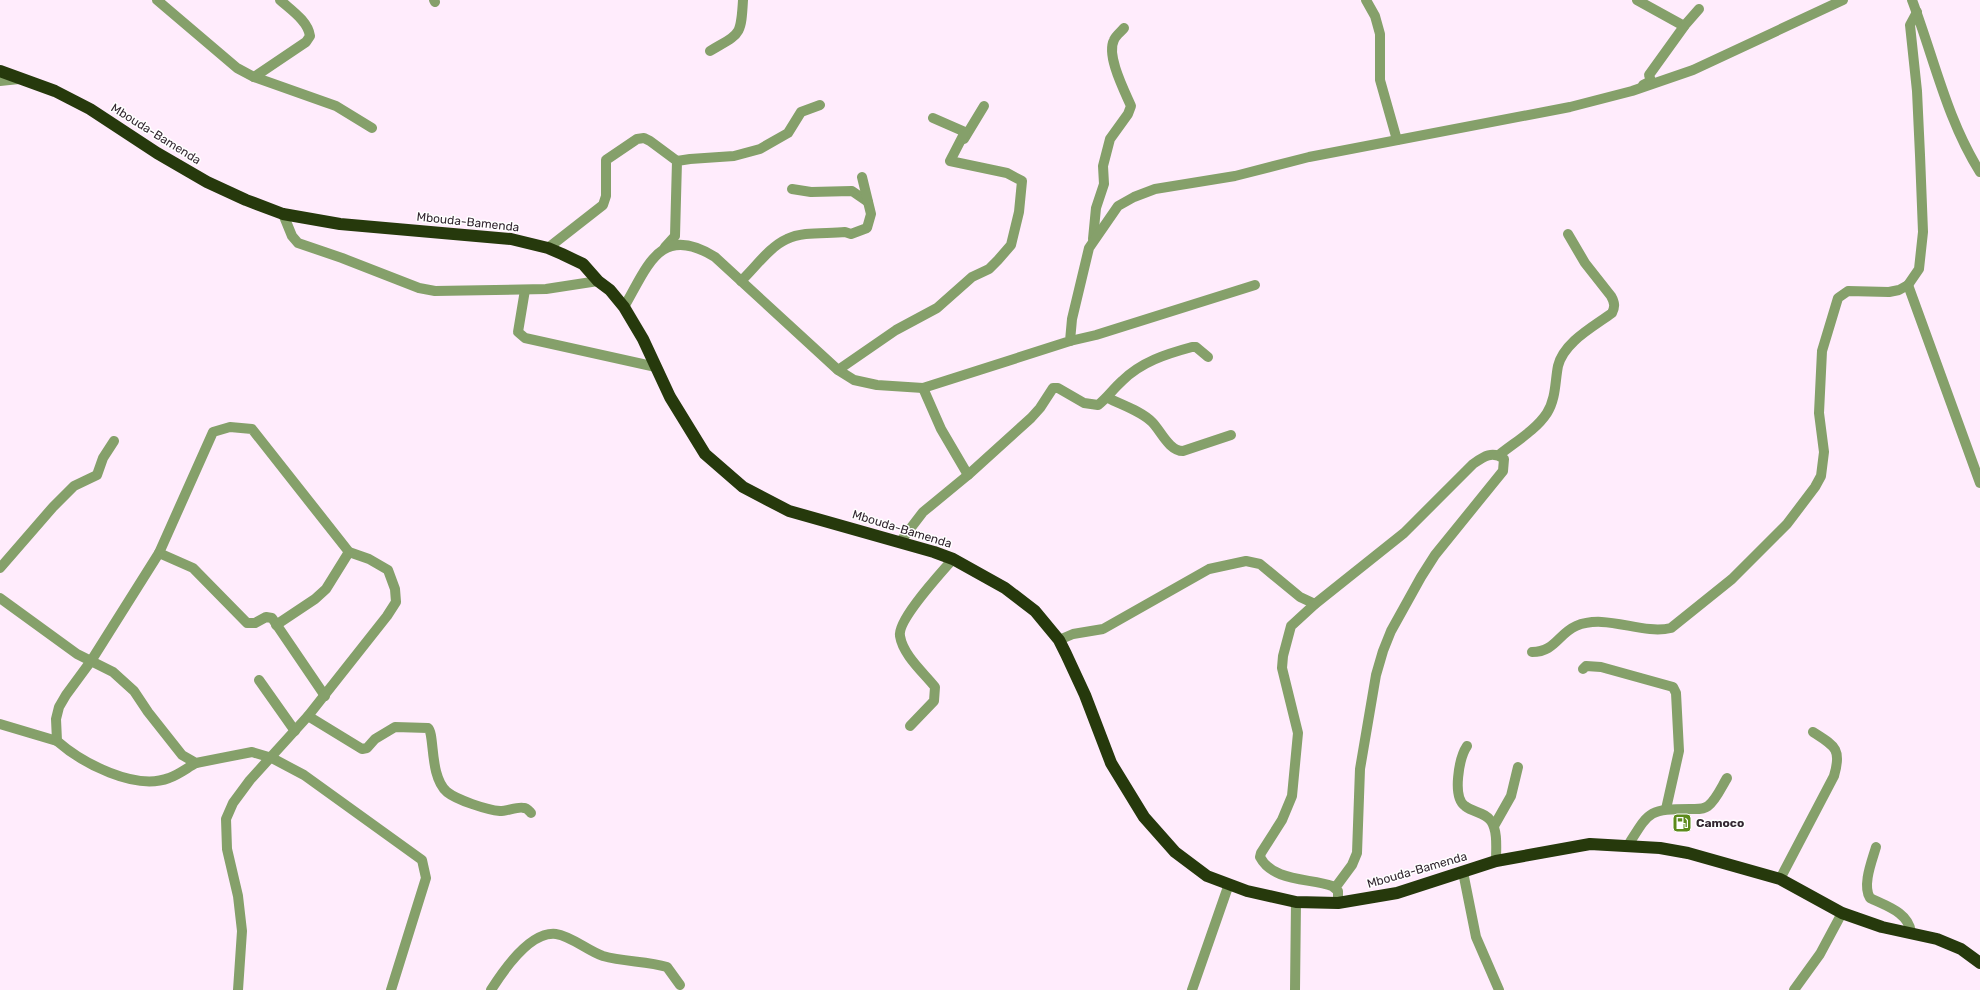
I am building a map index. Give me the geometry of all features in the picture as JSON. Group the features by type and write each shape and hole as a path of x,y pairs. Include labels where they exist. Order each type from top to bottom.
{"highway":[{"name":"Mbouda-Bamenda","path":"0,71 55,91 90,109 156,153 207,182 246,200 283,214 340,224 512,239 548,248 583,264 598,281 610,290 624,307 643,339 670,397 705,454 743,487 789,511 900,542 953,559 1011,593 1035,611 1059,640 1085,695 1111,763 1144,817 1176,852 1207,876 1247,891 1296,902 1338,903 1397,892 1496,861 1590,844 1660,848 1780,879 1842,913 1882,927 1937,938 1960,949 1980,963"}],"street":[{"path":"254,77 306,42 310,36 310,29 280,0"},
{"path":"710,51 739,31 742,25 743,0"},
{"path":"1366,0 1376,16 1380,34 1380,80 1397,140"},
{"path":"1637,0 1684,26"},
{"path":"1070,341 1072,319 1086,255 1093,239 1118,206 1134,197 1155,189 1235,176 1309,157 1570,107 1632,91 1693,70 1843,0"},
{"path":"1912,0 1951,113 1963,143 1980,172"},
{"path":"161,1 237,68 254,77 336,106 372,128"},
{"path":"1632,91 1651,81 1649,75 1655,64 1699,9"},
{"path":"1532,652 1547,651 1576,626 1608,623 1659,631 1671,628 1732,579 1787,524 1815,487 1821,476 1824,452 1819,413 1822,351 1838,298 1848,292 1889,292 1899,290 1908,285 1919,269 1923,232 1917,91 1910,26 1917,12"},
{"path":"1093,239 1096,208 1104,184 1103,166 1110,139 1128,114 1130,106 1112,55 1111,47 1114,39 1124,28"},
{"path":"0,81 19,79"},
{"path":"548,248 603,205 606,196 604,165 609,156 637,139 644,138 650,140 677,161 734,156 760,149 788,133 801,112 820,105"},
{"path":"950,161 984,106"},
{"path":"933,118 965,132 950,161"},
{"path":"624,307 652,258 675,236 677,161"},
{"path":"838,370 896,330 948,299 972,277 989,269 1011,245 1019,212 1022,181 1007,174 950,161"},
{"path":"741,281 776,246 786,239 797,236 845,232 851,234 867,228 871,214 862,177"},
{"path":"792,189 811,192 852,191 868,202"},
{"path":"283,214 292,236 298,243 357,263 419,288 452,292 525,290 546,289 598,281"},
{"path":"1499,455 1540,422 1548,411 1553,398 1559,365 1563,354 1574,342 1612,313 1614,309 1615,302 1584,263 1568,234"},
{"path":"665,247 687,244 702,248 715,256 838,370 854,380 877,385 923,388 1070,341 1096,335 1255,285"},
{"path":"1908,285 1980,483"},
{"path":"525,290 518,332 524,338 656,367"},
{"path":"900,542 923,512 968,475 1031,418 1040,408 1053,388 1058,388 1091,406 1098,405 1108,398 1127,376 1139,367 1163,355 1196,347 1208,357"},
{"path":"923,388 941,429 968,475"},
{"path":"1108,398 1151,420 1172,448 1178,451 1183,451 1231,435"},
{"path":"57,741 56,719 59,707 91,661 159,553 213,432 230,427 252,429 349,552 368,559 388,570 395,589 396,602 387,616 308,716 272,758 250,780 237,798 226,819 227,848 238,896 242,930 238,990"},
{"path":"0,568 53,507 74,486 97,475 103,458 114,441"},
{"path":"1335,888 1352,865 1357,853 1360,769 1376,675 1383,651 1391,631 1435,555 1503,472 1504,459 1499,455 1492,454 1485,456 1473,464 1404,532 1315,604 1291,626 1283,656 1284,678 1298,733 1292,796 1286,811 1260,857 1276,872 1325,883 1335,888 1338,891 1338,903"},
{"path":"276,625 315,599 326,589 349,552"},
{"path":"159,553 193,568 247,623 255,623 269,617 324,696"},
{"path":"910,726 934,701 934,687 906,651 900,637 900,628 907,616 953,559"},
{"path":"1059,640 1073,634 1103,629 1209,569 1246,561 1260,564 1300,597 1315,604"},
{"path":"0,598 77,654 113,672 134,691 148,712 182,755 196,763"},
{"path":"1583,669 1586,666 1592,665 1673,687 1676,693 1679,751 1666,809"},
{"path":"259,680 295,731"},
{"path":"308,716 362,749 367,748 375,739 395,727 428,728 431,734 435,771 449,793 489,809 512,810 522,807 526,808 531,813"},
{"path":"0,724 57,741 68,750 102,769 118,777 135,781 149,782 168,778 196,763 252,752 272,758 304,775 422,860 426,878 391,990"},
{"path":"1780,879 1834,776 1839,761 1837,751 1830,743 1813,732"},
{"path":"1467,746 1461,755 1459,767 1459,798 1466,807 1485,815 1494,826"},
{"path":"1496,861 1494,826 1511,796 1518,767"},
{"path":"1626,847 1643,820 1650,814 1666,809 1700,809 1707,807 1727,778"},
{"path":"1876,847 1867,884 1868,895 1870,898 1904,916 1910,925 1910,932"},
{"path":"1463,872 1476,937 1499,990"},
{"path":"1192,990 1228,884"},
{"path":"1295,990 1296,902"},
{"path":"1794,990 1820,954 1842,913"},
{"path":"491,990 501,973 531,941 546,934 557,934 601,956 667,967 680,985"}],"place":[{"name":"Camoco","path":"1682,823"}]}
